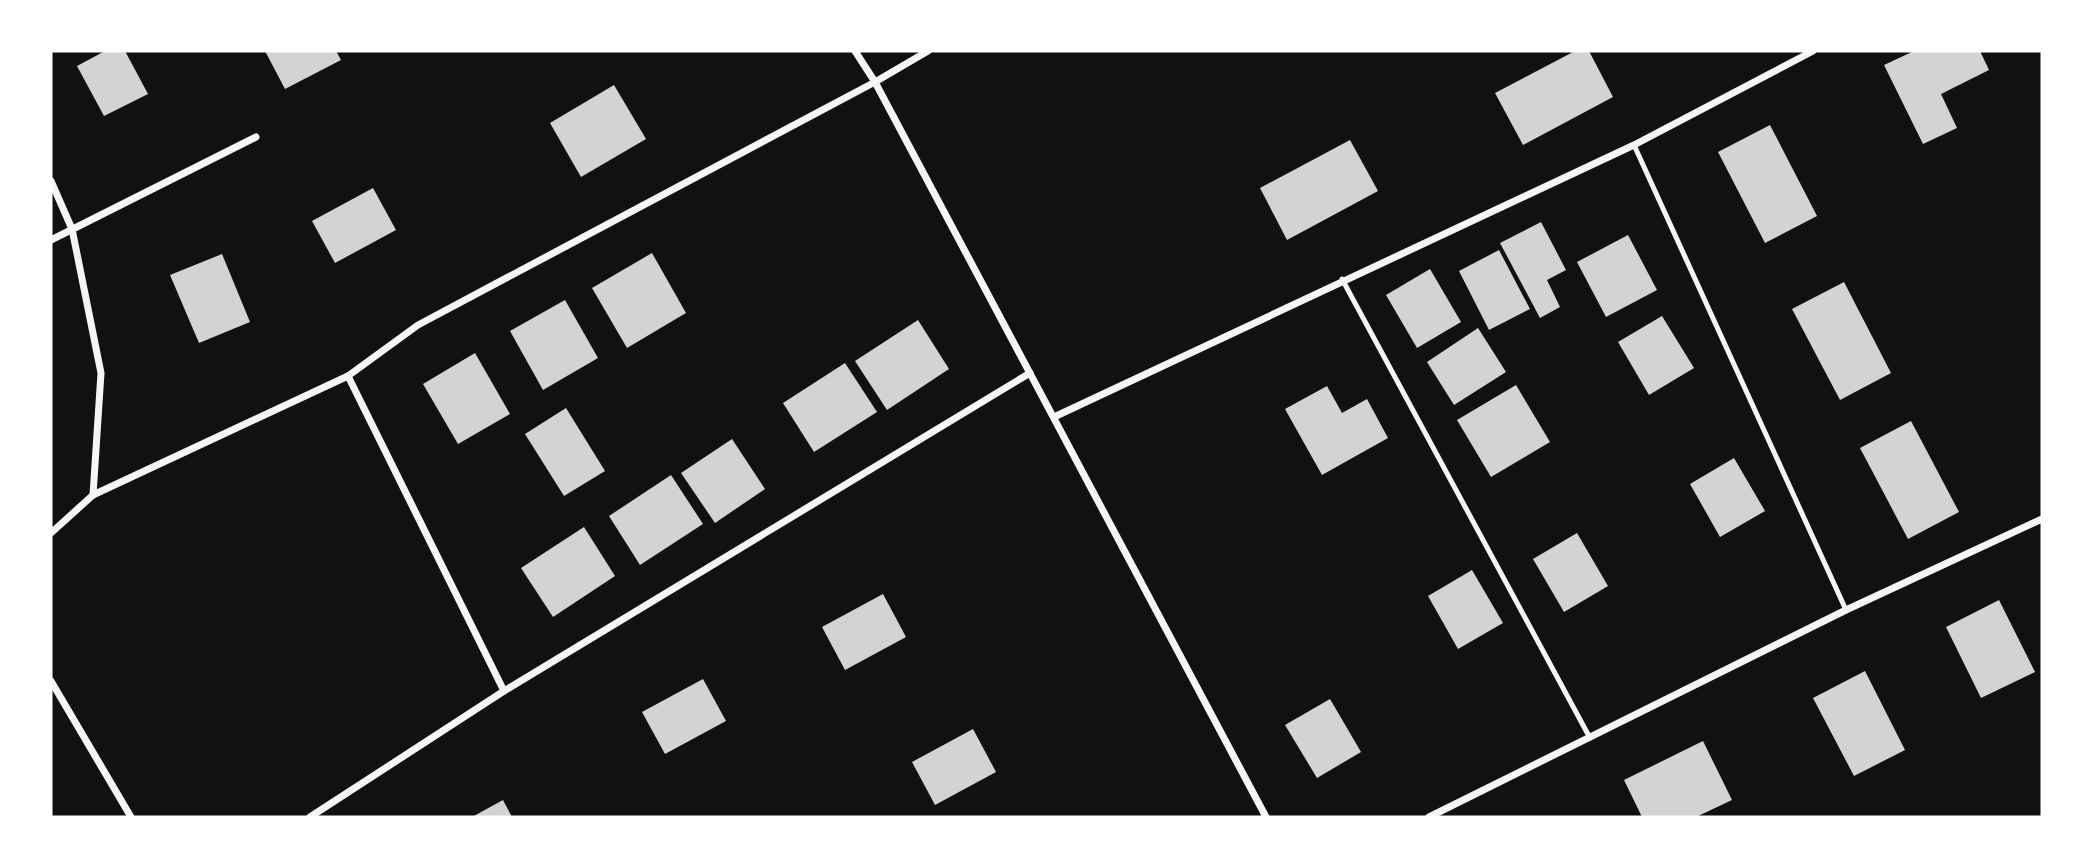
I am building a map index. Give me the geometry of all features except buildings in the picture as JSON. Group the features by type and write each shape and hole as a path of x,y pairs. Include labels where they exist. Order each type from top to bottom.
{"street":[{"path":"855,51 876,82 1266,817"},
{"path":"51,533 93,495 348,376 418,324 876,82 928,51"},
{"path":"1054,417 1342,279 1634,145 1813,51"},
{"path":"51,240 256,136"},
{"path":"51,181 72,229 101,373 93,495"},
{"path":"310,817 326,814 504,691 1030,373"},
{"path":"348,376 504,691"},
{"path":"1429,817 1846,610 2042,519"},
{"path":"51,681 131,817"}],"lane":[{"path":"1634,145 1846,610"},
{"path":"1342,279 1590,738"}]}
